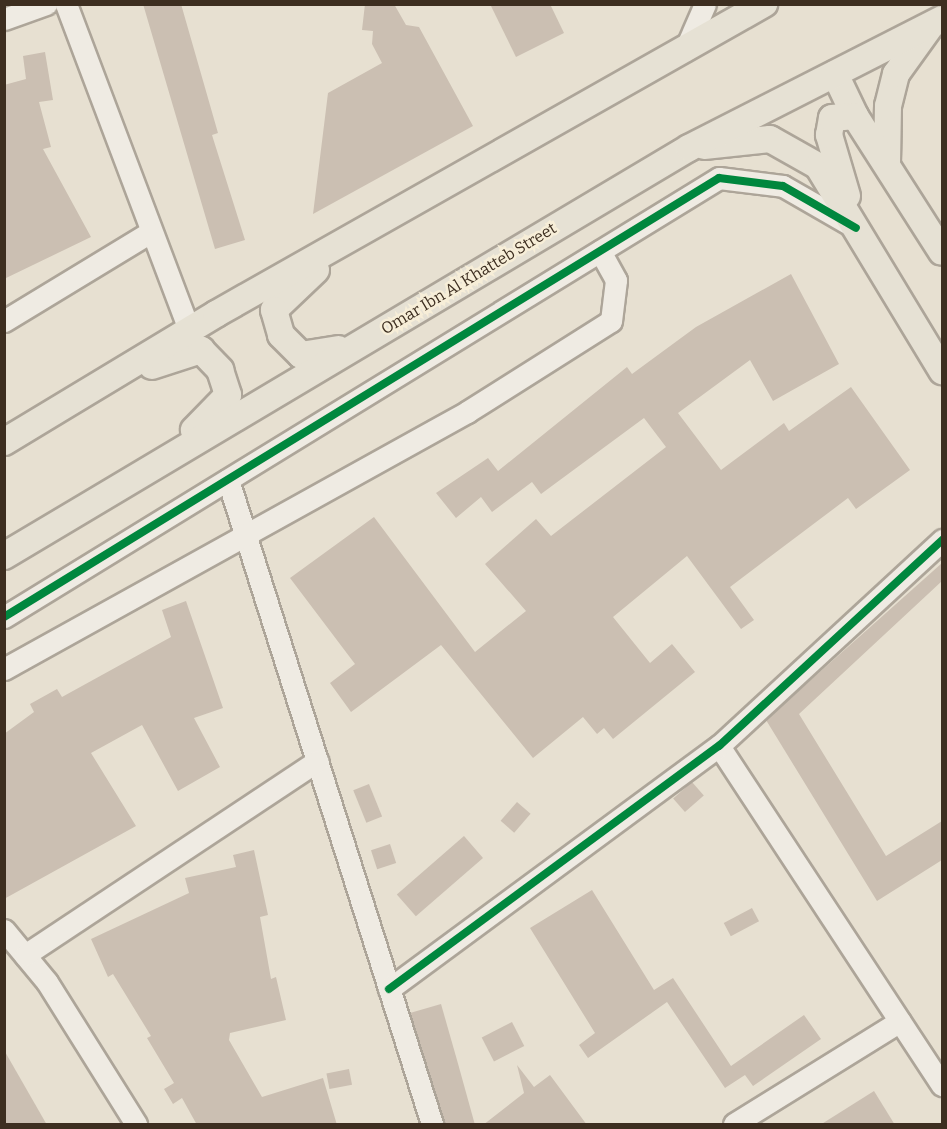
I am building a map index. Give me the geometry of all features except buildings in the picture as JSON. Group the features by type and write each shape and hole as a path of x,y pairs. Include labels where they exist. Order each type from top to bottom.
{"main road":[{"path":"4,442 189,330 764,4"},
{"path":"887,163 888,106 896,74 937,22"},
{"name":"Omar Ibn Al Khatteb Street","path":"4,556 689,147 937,22"},
{"path":"835,74 855,116 942,252"},
{"path":"855,116 832,118 829,135 856,228"},
{"path":"689,147 770,139 796,150 818,166 942,371"},
{"path":"399,210 300,282 274,310 281,335 301,355 330,353 461,284"},
{"path":"42,420 171,357 201,350 220,370 228,395 210,418 107,495"}],"street":[{"path":"4,19 46,4"},
{"path":"66,4 149,233 189,330"},
{"path":"684,50 705,4"},
{"path":"4,617 719,178 783,186 856,228"},
{"path":"4,321 149,233"},
{"path":"4,669 245,532 467,412 610,321 616,280 600,251"},
{"path":"228,480 432,1125"},
{"path":"389,989 719,746 942,540"},
{"path":"719,746 942,1085"},
{"path":"25,955 317,761"},
{"path":"4,930 25,955 136,1125"},
{"path":"734,1125 900,1021"}],"cycle path":[{"path":"4,617 719,178 783,186 856,228"},
{"path":"389,989 719,746 942,540"}]}
